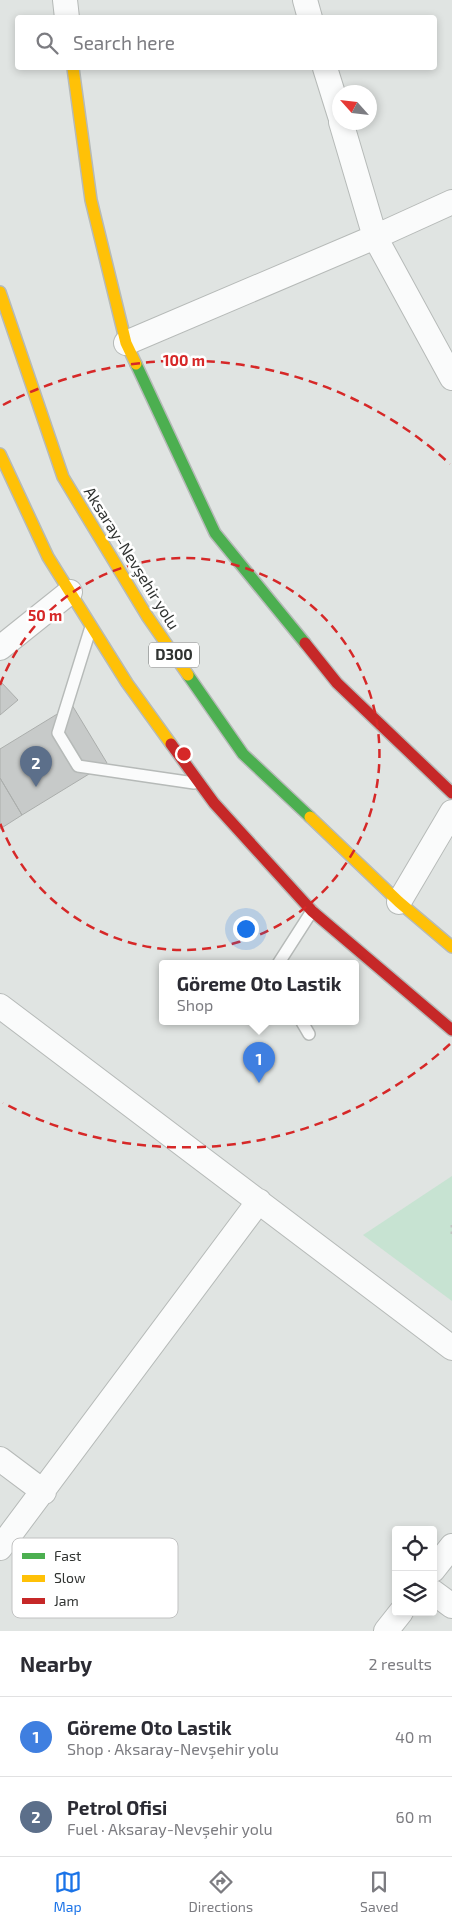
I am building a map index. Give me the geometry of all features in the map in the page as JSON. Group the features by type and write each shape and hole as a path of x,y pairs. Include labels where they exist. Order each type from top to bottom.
{"main road":[{"path":"74,70 91,200 126,343 215,533 337,682 452,793"},
{"name":"Aksaray-Nevşehir yolu","path":"0,292 63,477 147,616 243,754 399,902 452,947"},
{"path":"0,454 48,557 127,683 214,802 312,911 452,1030"}],"street":[{"path":"65,0 67,15"},
{"path":"305,0 309,15"},
{"path":"326,70 332,90"},
{"path":"343,130 376,237 452,378"},
{"path":"126,343 376,237 452,202"},
{"path":"0,648 70,592"},
{"path":"399,902 452,812"},
{"path":"0,1006 452,1348"},
{"path":"0,1548 44,1492 259,1201"},
{"path":"0,1459 44,1492"},
{"path":"437,1565 452,1546"},
{"path":"437,1595 452,1606"},
{"path":"386,1631 398,1616"}],"lane":[{"path":"91,626 58,733 78,766 200,784"},
{"path":"281,960 312,911"},
{"path":"304,1025 309,1034"}],"path":[{"path":"452,1225 452,1234"}],"green space":[{"path":"452,1176 452,1301 363,1235"}],"building":[{"path":"0,683 18,700 0,715"},
{"path":"72,705 107,763 22,815 0,778 0,749"},
{"path":"0,778 22,815 0,829"}],"traffic: fast":[{"path":"136,364 215,533 305,643"},
{"path":"188,675 243,754 310,817"}],"traffic: slow":[{"path":"73,70 91,200 126,343 136,364"},
{"path":"0,292 63,477 147,616 188,675"},
{"path":"0,454 48,557 127,683 171,744"},
{"path":"310,817 399,902 452,947"}],"traffic: jam":[{"path":"305,643 337,683 452,793"},
{"path":"171,744 214,803 312,911 452,1030"}],"place":[{"name":"Petrol Ofisi","path":"36,787"},
{"name":"Göreme Oto Lastik","path":"259,1083"}]}
